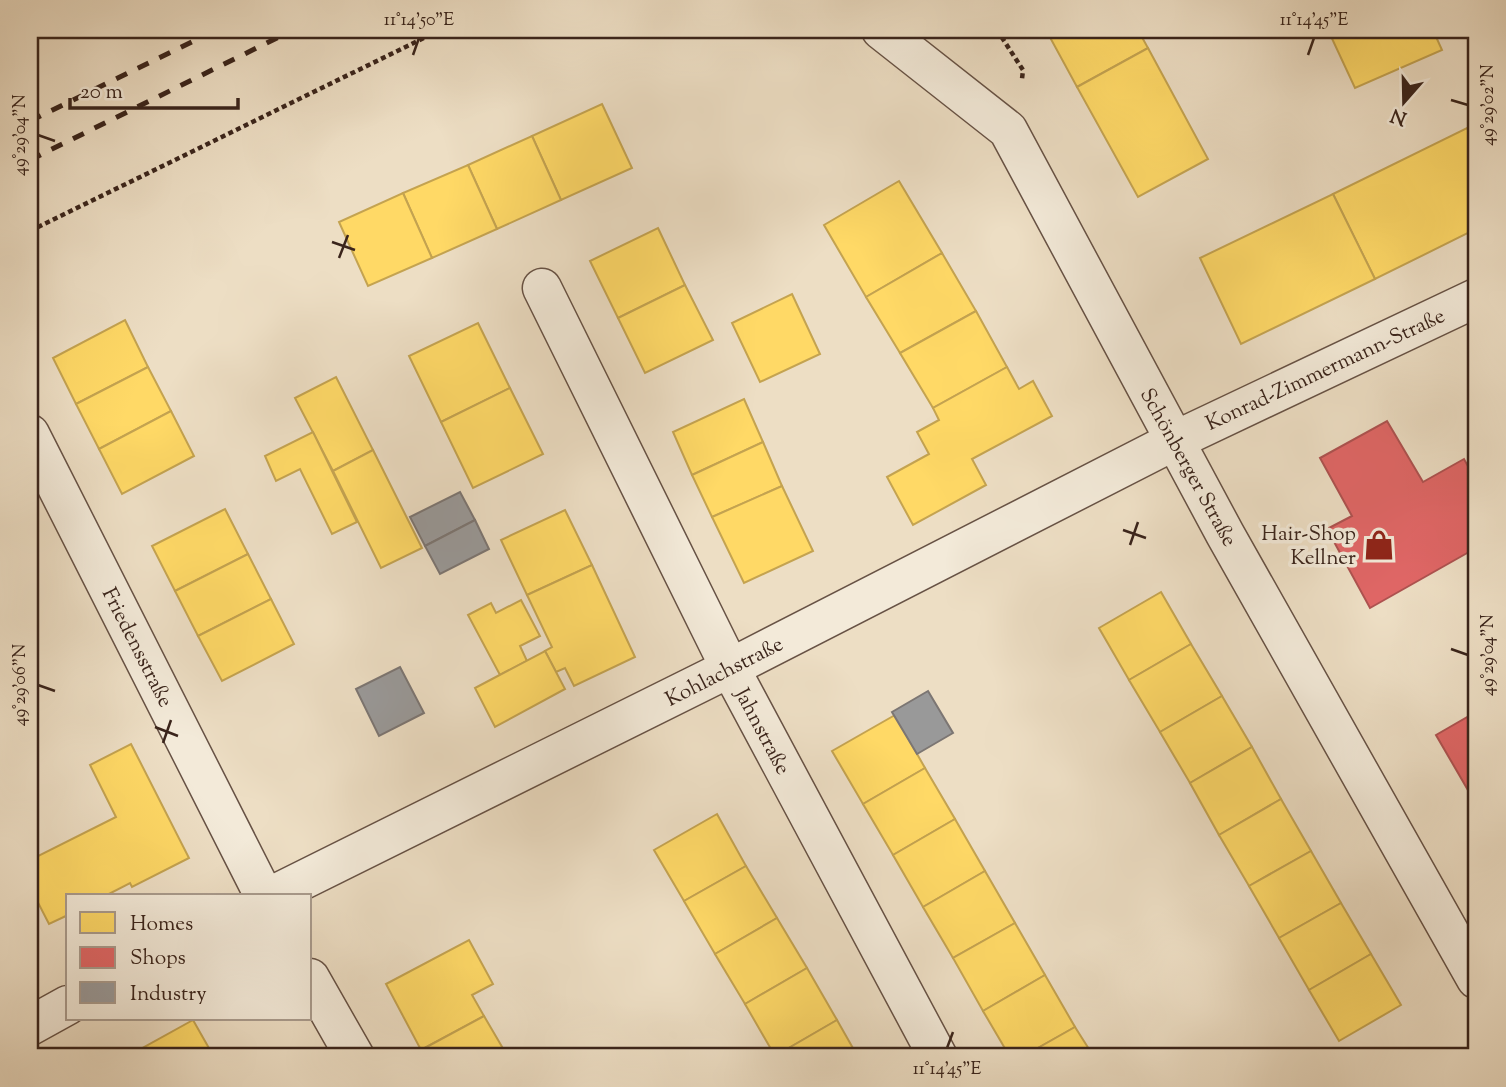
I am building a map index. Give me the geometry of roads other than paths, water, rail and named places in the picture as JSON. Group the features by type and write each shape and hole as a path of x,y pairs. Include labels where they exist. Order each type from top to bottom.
{"street":[{"name":"Schönberger Straße","path":"881,30 1008,130 1174,441 1476,979"},
{"name":"Jahnstraße","path":"542,288 730,668 938,1057"},
{"name":"Konrad-Zimmermann-Straße","path":"1174,441 1476,298"},
{"name":"Friedensstraße","path":"30,434 263,894"},
{"name":"Kohlachstraße","path":"275,894 730,668 1174,441"},
{"path":"312,982 355,1057"},
{"path":"30,1026 66,1006"}],"railway":[{"path":"30,121 216,30"},
{"path":"30,160 293,30"}],"place":[{"name":"Hair-Shop Kellner","path":"1379,545"}]}
